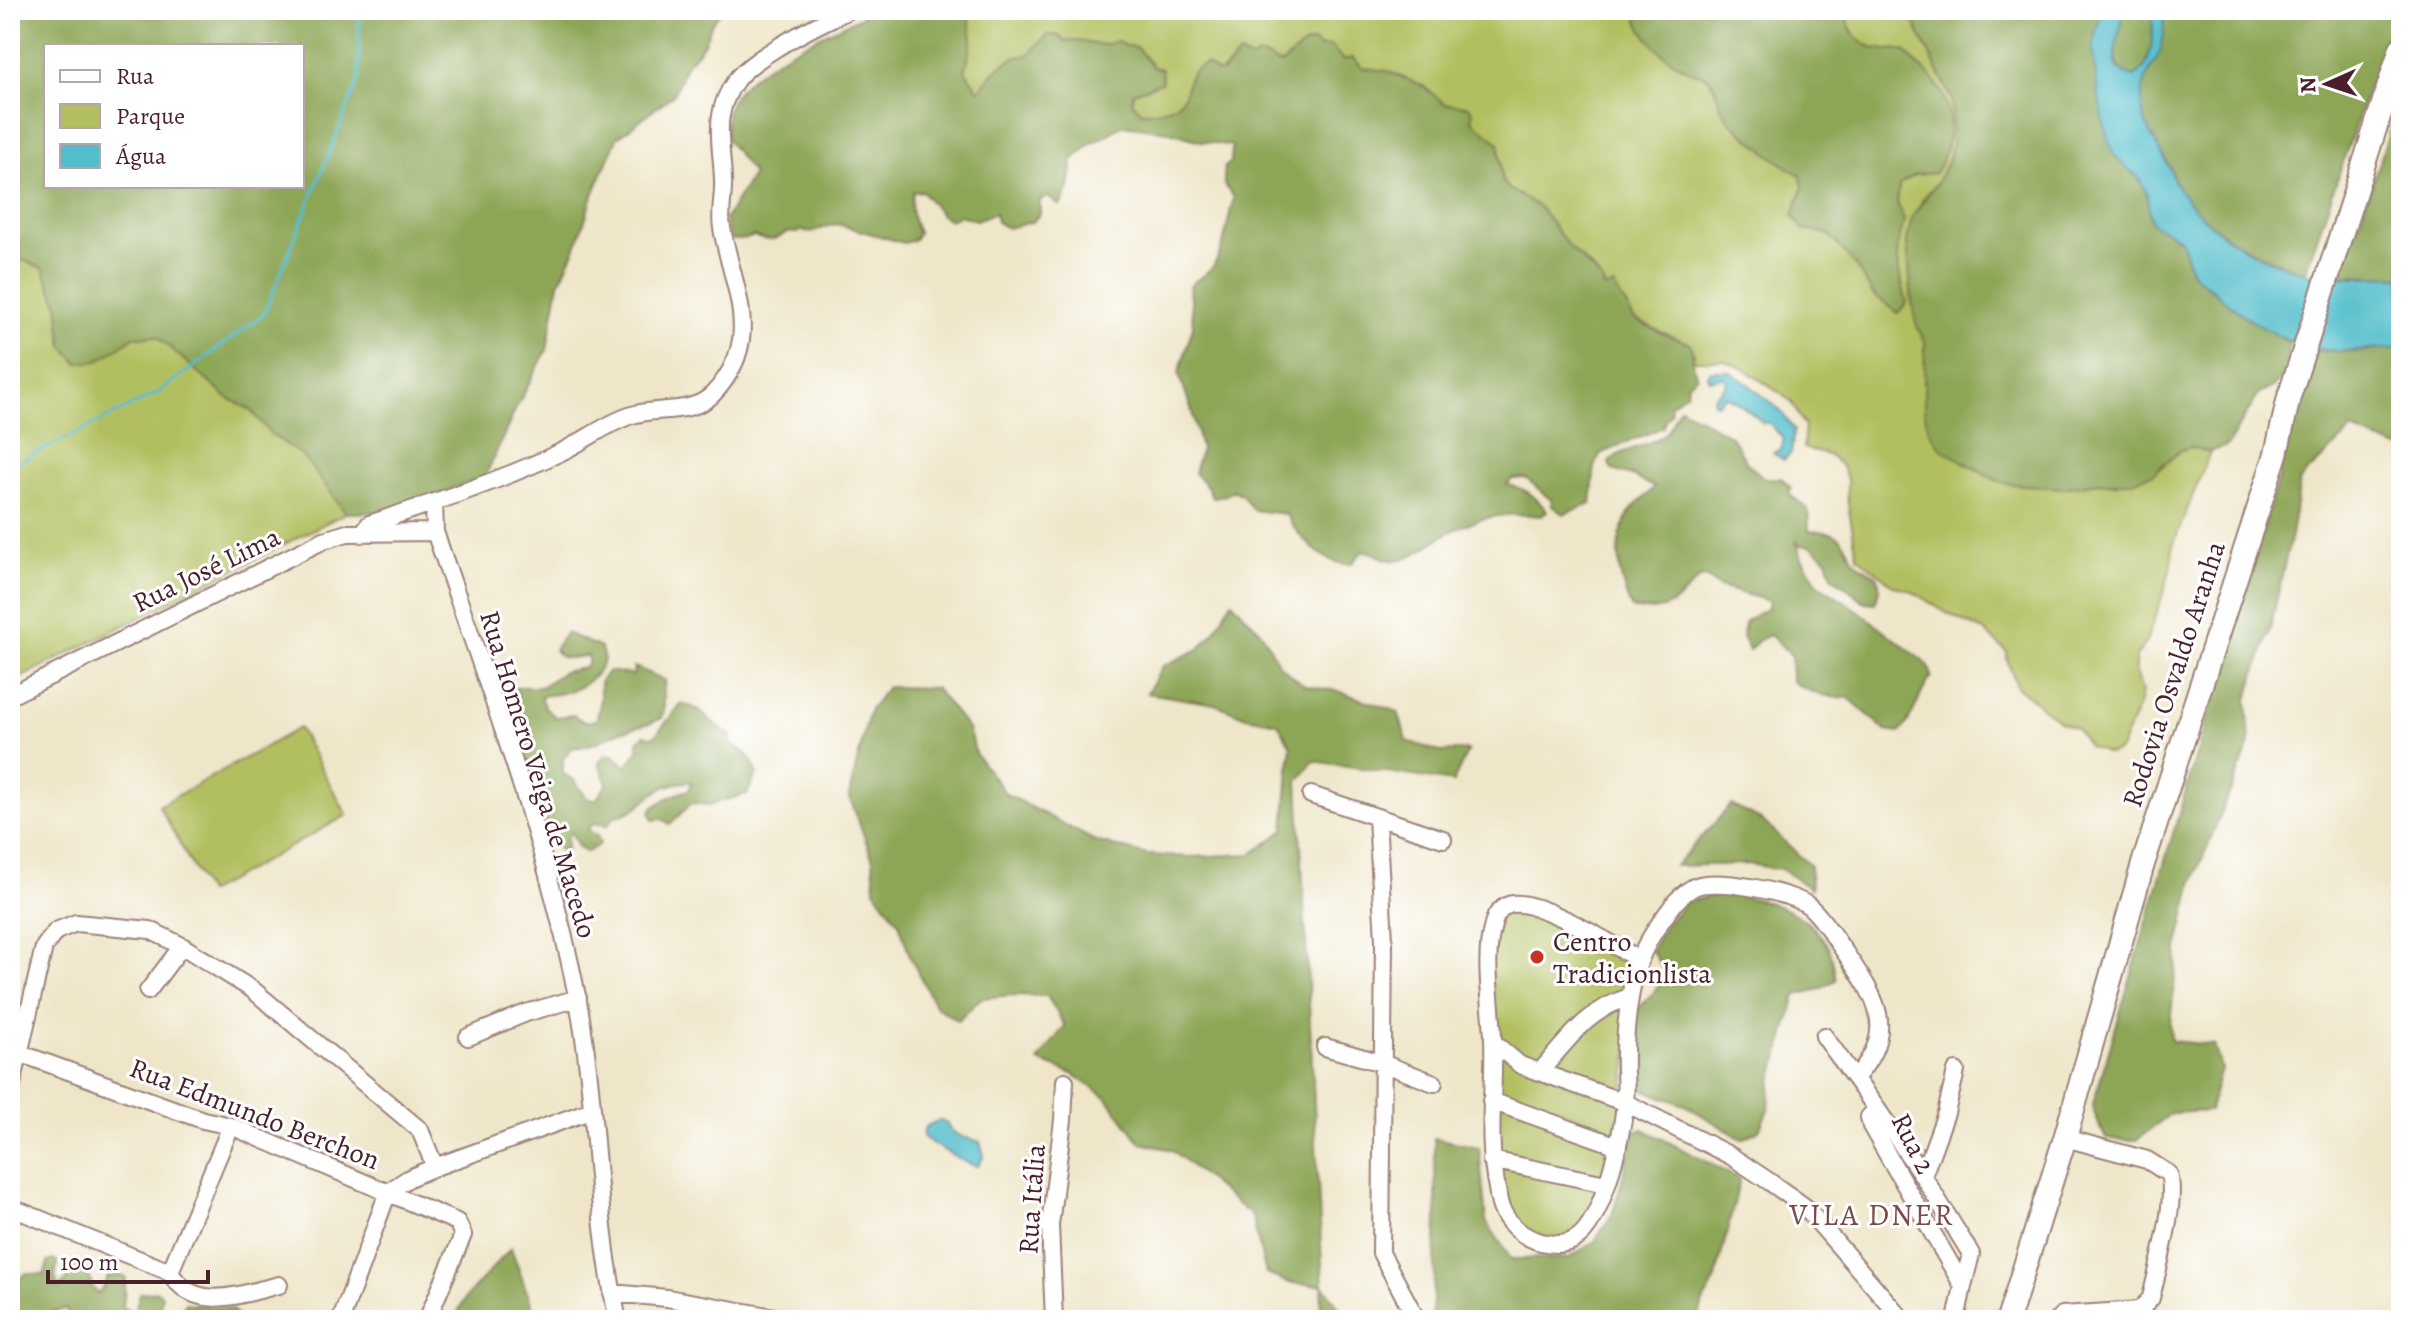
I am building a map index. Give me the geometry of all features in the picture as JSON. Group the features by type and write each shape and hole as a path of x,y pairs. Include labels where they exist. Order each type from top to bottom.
{"highway":[{"name":"Rodovia Osvaldo Aranha","path":"2008,1320 2065,1138 2143,864 2279,445 2289,397 2401,48"}],"street":[{"path":"362,534 369,524 434,503 558,454 633,414 687,406 711,397 728,376 739,354 742,332 740,302 720,212 723,180 718,131 723,110 735,81 752,64 849,10"},
{"name":"Rua Homero Veiga de Macedo","path":"434,503 435,532 515,761 578,998 592,1110 602,1231 618,1320"},
{"name":"Rua José Lima","path":"10,696 324,540 347,533 435,532"},
{"path":"1311,795 1443,839"},
{"path":"1377,817 1384,940 1381,1253 1417,1320"},
{"path":"1638,959 1532,906 1512,904 1500,909 1493,924 1489,953 1493,1042 1491,1160 1502,1211 1520,1233 1543,1243 1563,1244 1580,1237 1599,1207 1618,1146 1626,1103 1625,1054 1630,997 1638,959 1653,931 1675,902 1693,887 1712,883 1758,888 1807,904 1824,922 1878,1007 1880,1027 1877,1048 1855,1078"},
{"path":"10,1093 15,1051 44,947 56,931 76,923 150,930 253,990 420,1130 435,1167"},
{"path":"148,991 182,946"},
{"path":"1540,1072 1580,1025 1601,1008 1630,997"},
{"path":"468,1037 526,1013 578,998"},
{"name":"Rua 2","path":"1824,1036 1923,1176 1971,1254 1956,1320"},
{"path":"1493,1042 1520,1065 1626,1103 1731,1156 1805,1207 1903,1320"},
{"path":"1325,1047 1382,1063 1434,1083"},
{"name":"Rua Edmundo Berchon","path":"15,1051 203,1120 231,1126 457,1222 463,1235 427,1320"},
{"path":"1492,1081 1520,1065"},
{"path":"1923,1176 1946,1113 1956,1071"},
{"name":"Rua Itália","path":"1054,1320 1050,1225 1065,1081"},
{"path":"1491,1101 1618,1146"},
{"name":"Rua 2","path":"1877,1109 1869,1117 1871,1126 1963,1286"},
{"path":"343,1314 388,1192 409,1178 435,1167 592,1110"},
{"path":"170,1272 231,1126"},
{"path":"2057,1320 2062,1315 2140,1310 2146,1305 2151,1298 2170,1212 2169,1174 2147,1160 2065,1138"},
{"path":"1491,1160 1606,1184"},
{"path":"10,1207 170,1272 183,1289 212,1299 279,1285"},
{"path":"612,1293 667,1298 791,1320"}],"green space":[{"path":"10,10 722,10 712,23 703,45 685,66 674,94 617,138 594,192 576,247 559,283 547,350 516,408 485,477 417,502 364,513 346,513 303,456 271,434 251,410 226,397 157,336 134,337 98,361 78,363 63,346 58,304 43,268 22,260 10,248"},
{"path":"875,10 968,10 972,41 965,71 979,91 1000,67 1012,59 1028,55 1048,35 1057,35 1065,41 1103,45 1117,41 1136,47 1153,67 1162,69 1162,82 1133,92 1132,102 1142,112 1175,105 1182,99 1190,77 1206,64 1217,72 1223,72 1239,54 1251,59 1258,55 1278,64 1283,63 1305,44 1313,42 1319,47 1331,46 1343,60 1353,58 1363,68 1387,71 1423,86 1445,104 1469,106 1473,112 1471,120 1499,143 1502,181 1509,189 1539,207 1567,244 1602,280 1604,288 1614,286 1634,319 1690,343 1697,376 1688,383 1687,392 1670,405 1671,412 1663,427 1600,454 1595,465 1591,504 1564,514 1552,506 1551,500 1526,478 1512,479 1507,485 1520,488 1534,497 1547,511 1542,516 1516,514 1478,520 1453,530 1403,559 1388,559 1363,551 1351,564 1331,560 1305,540 1286,514 1253,510 1242,495 1233,490 1226,495 1212,497 1207,486 1194,473 1201,449 1179,374 1193,326 1190,286 1212,268 1218,258 1234,198 1224,184 1224,168 1231,162 1232,146 1124,125 1089,145 1073,160 1069,189 1060,206 1048,197 1040,200 1040,214 1032,222 1007,228 997,222 995,213 976,220 959,215 950,220 941,215 922,191 913,192 911,203 918,233 914,240 904,243 837,224 810,232 787,232 771,240 754,236 733,240 728,234 725,219 753,174 726,139 727,111 737,92 752,77 792,50"},
{"path":"968,10 1634,10 1661,52 1709,80 1724,113 1738,128 1801,175 1803,188 1793,215 1804,230 1829,234 1857,268 1873,294 1903,285 1897,248 1904,220 1897,203 1899,185 1915,175 1935,173 1947,143 1948,114 1939,88 1929,75 1902,50 1886,50 1863,43 1850,28 1844,12 1908,10 1952,99 1950,156 1938,181 1922,200 1907,241 1912,303 1916,324 1925,342 1924,411 1964,463 2002,483 2062,488 2098,482 2115,484 2162,467 2179,451 2189,447 2210,452 2173,545 2164,592 2145,644 2136,657 2135,669 2142,692 2120,750 2108,754 2089,747 2076,728 2059,721 2017,687 2007,652 1984,631 1910,590 1894,586 1857,556 1847,498 1847,479 1842,467 1831,456 1803,448 1805,427 1791,401 1744,369 1723,360 1693,360 1694,353 1675,338 1634,319 1615,291 1604,289 1594,270 1567,244 1539,207 1509,189 1502,181 1499,143 1479,128 1470,114 1469,106 1445,104 1423,86 1387,71 1363,68 1353,58 1343,60 1331,47 1319,47 1313,42 1305,44 1283,64 1269,58 1251,59 1245,56 1187,94 1178,105 1159,111 1142,112 1132,102 1133,92 1162,82 1162,69 1153,67 1136,47 1117,41 1096,44 1065,41 1057,35 1048,35 1028,55 1012,59 1000,67 979,91 965,71 972,41"},
{"path":"1634,10 1845,10 1852,32 1862,42 1884,50 1903,51 1929,75 1945,100 1950,128 1943,157 1935,173 1915,175 1899,185 1897,203 1904,220 1897,248 1899,273 1907,303 1898,313 1873,294 1857,268 1829,234 1804,230 1793,215 1803,188 1801,175 1738,128 1724,113 1709,79 1683,67 1656,47 1642,30"},
{"path":"1908,10 2102,10 2094,39 2094,66 2107,132 2112,149 2142,182 2149,200 2150,218 2182,242 2195,276 2245,317 2290,343 2282,378 2259,394 2227,446 2210,452 2189,447 2179,451 2152,474 2129,482 2098,482 2062,488 2002,483 1943,450 1929,431 1924,411 1925,342 1916,324 1912,303 1907,241 1912,217 1938,181 1950,156 1952,99"},
{"path":"2120,10 2153,10 2149,57 2141,72 2134,77 2124,73 2116,58"},
{"path":"2163,10 2395,10 2305,273 2235,241 2204,218 2176,185 2148,128 2141,102 2144,83 2162,41"},
{"path":"2401,97 2401,277 2341,275"},
{"path":"10,248 22,260 43,268 58,303 63,346 98,361 134,337 157,336 226,397 251,410 271,434 303,456 346,513 10,683"},
{"path":"2401,348 2401,449 2352,430 2300,480 2270,629 2247,700 2250,744 2193,881 2179,941 2170,1023 2171,1041 2214,1045 2221,1069 2209,1111 2171,1113 2137,1140 2106,1139 2092,1108 2316,350 2353,352"},
{"path":"1680,407 1731,436 1747,463 1764,478 1781,478 1791,488 1789,494 1808,509 1809,531 1837,536 1855,561 1878,578 1880,589 1875,603 1865,602 1832,576 1827,559 1811,546 1800,545 1796,540 1802,558 1818,584 1855,608 1928,665 1932,676 1909,721 1899,733 1886,731 1848,697 1818,694 1792,681 1791,655 1770,635 1749,650 1742,637 1746,621 1768,608 1769,601 1720,587 1705,577 1699,578 1670,605 1655,610 1632,609 1620,570 1619,542 1628,516 1654,487 1612,470 1609,463 1621,454 1661,436"},
{"path":"1232,601 1262,633 1280,666 1305,686 1338,691 1398,712 1407,741 1440,752 1468,750 1453,782 1314,761 1298,781 1323,1285 1290,1283 1266,1274 1252,1216 1172,1150 1141,1143 1106,1097 1073,1074 1038,1061 1065,1026 1047,996 981,998 958,1021 936,1007 911,959 899,923 875,890 873,860 849,796 870,709 887,687 935,688 968,729 976,755 1006,794 1095,841 1147,855 1190,857 1252,854 1284,830 1291,746 1278,723 1246,717 1215,704 1147,693 1163,666 1199,649 1215,631"},
{"path":"566,633 601,648 604,660 594,676 579,687 540,697 555,717 573,715 585,722 596,720 601,681 609,671 633,675 634,667 665,680 662,718 590,745 571,748 563,759 563,774 573,779 588,799 596,800 607,784 599,763 605,755 613,755 627,767 638,750 638,741 644,735 654,737 681,704 697,709 731,735 731,745 751,759 757,773 747,794 709,805 692,803 670,824 662,819 653,820 650,812 667,798 689,790 692,782 667,786 634,809 615,816 608,825 593,823 588,830 598,837 600,844 587,852 578,846 571,832 567,837 567,849 562,852 536,807 499,692 541,687 563,672 588,664 588,656 565,658 557,654 554,649"},
{"path":"299,728 347,815 207,893 159,806"},
{"path":"1731,805 1763,821 1810,866 1811,889 1781,869 1746,864 1675,866"},
{"path":"1721,894 1767,902 1797,915 1821,936 1829,949 1836,980 1820,989 1796,995 1771,1084 1769,1107 1759,1130 1742,1139 1685,1105 1630,1085 1631,1040 1639,1008 1654,992 1665,972 1651,950 1665,925 1686,902"},
{"path":"1512,904 1638,959 1618,1146 1580,1237 1543,1243 1502,1211 1489,953 1500,909"},
{"path":"1643,1129 1740,1179 1715,1281 1703,1302 1698,1320 1432,1320 1437,1218 1434,1138 1479,1147 1486,1221 1511,1259 1569,1258 1595,1241 1612,1215 1632,1133"},
{"path":"511,1248 537,1320 453,1320 467,1296"},
{"path":"48,1262 58,1262 55,1277 58,1288 75,1266 88,1271 92,1287 98,1294 108,1277 120,1275 126,1278 123,1307 131,1313 135,1311 140,1293 157,1291 162,1295 160,1309 153,1315 156,1320 71,1320 66,1309 36,1317 14,1316 10,1312 10,1282 21,1279 26,1273 44,1275"},
{"path":"1323,1285 1346,1317 1352,1320 1319,1320"},
{"path":"185,1303 231,1309 242,1320 176,1320"}],"water":[{"path":"2102,10 2120,10 2115,62 2124,73 2134,77 2141,72 2149,57 2153,10 2163,10 2163,41 2144,85 2143,114 2175,182 2189,202 2233,241 2285,267 2327,276 2401,277 2401,348 2338,351 2304,346 2268,331 2195,276 2180,240 2152,223 2144,186 2136,174 2118,160 2111,147 2094,65 2094,40"},
{"path":"1711,371 1729,371 1780,410 1794,430 1791,453 1784,460 1773,453 1781,449 1784,439 1769,423 1763,423 1725,396 1717,404 1714,403 1713,398 1727,381 1723,377 1710,380 1707,375"},
{"path":"939,1120 957,1134 980,1142 984,1156 978,1166 949,1153 923,1136 925,1127"}],"waterway":[{"path":"10,466 159,392 264,314 359,79 359,10"}],"place":[{"name":"Centro Tradicionlista","path":"1537,957"}],"district":[{"name":"VILA DNER","path":"1872,1215"}]}
